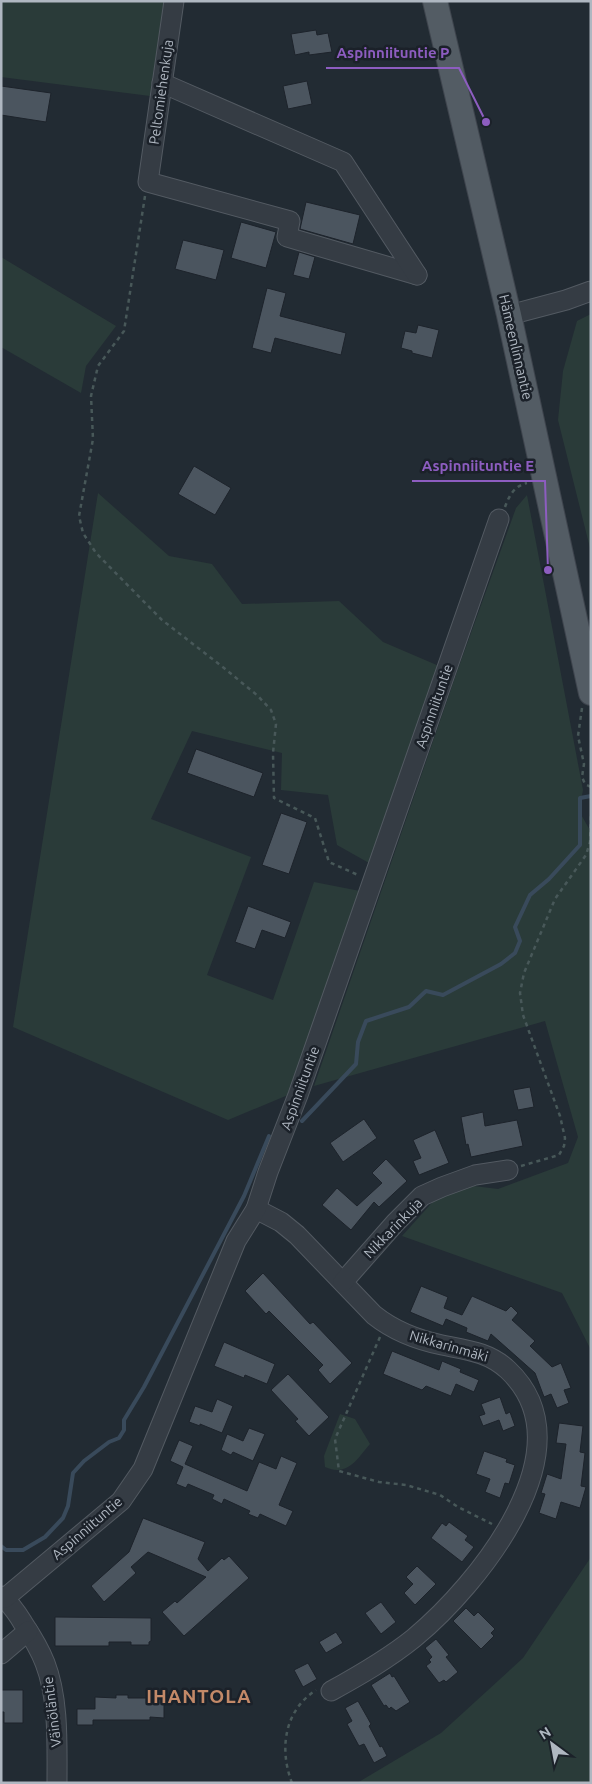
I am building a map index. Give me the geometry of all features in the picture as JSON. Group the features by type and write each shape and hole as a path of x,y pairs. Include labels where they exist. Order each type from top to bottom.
{"main road":[{"name":"Hämeenlinnantie","path":"436,1 509,315 591,693"}],"street":[{"name":"Peltomiehenkuja","path":"148,182 174,1"},
{"path":"148,182 290,221 287,237 416,275 343,162 162,83"},
{"path":"509,315 566,300 591,291"},
{"name":"Aspinniituntie","path":"3,1597 120,1501 143,1469 236,1241 256,1209 499,520"},
{"name":"Nikkarinkuja","path":"343,1282 394,1223 422,1196 458,1180 475,1175 508,1170"},
{"name":"Nikkarinmäki","path":"256,1209 281,1222 297,1235 374,1315 387,1325 419,1339 480,1352 496,1360 519,1380 532,1407 536,1424 536,1454 524,1498 493,1553 458,1596 413,1638 375,1666 326,1689"},
{"name":"Väinöläntie","path":"3,1597 28,1630 46,1664 53,1697 57,1733 57,1783"},
{"path":"1,1654 28,1630"}],"path":[{"path":"148,182 124,331 98,366 90,396 93,440 79,516 83,532 96,553 162,620 224,668 272,710 276,724 273,753 274,798 315,818 329,862 373,881"},
{"path":"499,520 510,494 522,484 532,482"},
{"path":"508,1170 559,1155 564,1146 565,1138 560,1116 522,1016 520,993 524,973 555,899 586,854 590,842 591,813"},
{"path":"382,1331 335,1439 339,1471 379,1482 406,1485 440,1495 458,1507 507,1530"},
{"path":"292,1783 285,1757 285,1734 290,1720 304,1698 326,1689"}],"shaded area":[{"path":"1,1 164,1 150,96 1,77"},
{"path":"1,257 116,326 86,366 81,393 1,347"},
{"path":"591,314 591,552 558,420 563,371 577,321"},
{"path":"98,493 169,556 212,564 242,604 339,601 383,642 439,666 369,863 337,845 328,795 281,790 282,753 192,731 151,819 251,857 207,975 273,1000 314,882 360,891 288,1095 228,1120 13,1027"},
{"path":"527,495 583,790 579,811 591,832 591,1350 562,1293 402,1236 438,1196 474,1186 498,1189 568,1163 578,1137 545,1021 314,1086 458,669 516,508"},
{"path":"340,1414 355,1419 370,1444 356,1461 340,1470 325,1467 324,1456"},
{"path":"591,1557 591,1783 357,1783 441,1733 523,1658"}],"building":[{"path":"316,30 317,35 328,33 332,52 309,55 309,52 295,55 291,34"},
{"path":"307,81 312,104 288,109 283,86"},
{"path":"1,86 51,93 46,122 1,115"},
{"path":"306,202 360,215 353,244 300,229"},
{"path":"241,222 276,232 266,268 231,258"},
{"path":"183,240 224,250 216,280 175,269"},
{"path":"299,252 315,257 309,279 293,275"},
{"path":"267,288 286,293 280,316 346,333 341,355 275,338 271,353 252,348"},
{"path":"418,325 439,330 432,358 401,348 405,331 416,333"},
{"path":"194,466 231,488 215,515 178,494"},
{"path":"196,749 263,773 254,797 187,773"},
{"path":"281,813 307,822 289,874 262,865"},
{"path":"248,906 291,922 285,938 262,930 255,949 235,942"},
{"path":"530,1087 534,1107 518,1110 513,1090"},
{"path":"483,1112 485,1126 517,1120 523,1146 471,1157 468,1144 466,1145 461,1117"},
{"path":"364,1119 377,1138 343,1162 330,1143"},
{"path":"435,1130 449,1163 419,1175 413,1161 421,1158 413,1140"},
{"path":"386,1159 407,1181 379,1207 374,1202 351,1230 322,1205 337,1188 357,1206 382,1183 372,1173"},
{"path":"263,1273 310,1324 313,1322 352,1363 330,1384 318,1370 323,1365 269,1311 266,1314 245,1291"},
{"path":"421,1286 448,1297 444,1308 462,1315 472,1296 506,1311 511,1306 518,1313 512,1320 535,1341 530,1346 552,1367 561,1363 571,1388 564,1390 569,1403 557,1408 551,1394 544,1397 535,1373 491,1334 488,1341 466,1332 467,1328 446,1319 443,1326 410,1312"},
{"path":"224,1342 275,1364 267,1384 245,1375 244,1378 214,1366"},
{"path":"392,1351 439,1370 442,1361 461,1369 460,1372 479,1380 474,1392 456,1384 451,1396 426,1386 422,1390 383,1374"},
{"path":"288,1374 329,1417 309,1436 295,1421 298,1419 271,1390"},
{"path":"500,1397 506,1414 510,1412 515,1426 503,1431 499,1420 483,1426 479,1416 485,1414 481,1404"},
{"path":"217,1399 233,1406 222,1433 200,1424 200,1426 189,1422 195,1406 212,1412"},
{"path":"559,1423 583,1426 580,1452 585,1453 581,1486 586,1487 580,1508 561,1502 556,1519 539,1513 545,1494 541,1493 547,1474 561,1479 566,1444 556,1443"},
{"path":"249,1428 265,1434 253,1461 233,1452 231,1455 221,1450 227,1434 243,1441"},
{"path":"179,1440 193,1446 185,1464 247,1491 259,1462 276,1469 281,1456 297,1463 279,1505 293,1511 286,1526 260,1514 258,1518 248,1514 250,1511 224,1499 222,1504 212,1499 214,1495 188,1484 186,1488 176,1484 183,1467 170,1461"},
{"path":"484,1451 507,1459 506,1462 515,1465 509,1484 505,1483 500,1498 485,1492 490,1479 476,1474"},
{"path":"143,1518 205,1542 198,1559 208,1571 222,1558 224,1560 229,1556 249,1578 184,1636 162,1612 175,1601 177,1603 206,1577 148,1552 131,1567 136,1573 104,1602 91,1586 129,1552"},
{"path":"449,1522 468,1536 465,1540 474,1547 462,1562 431,1538 442,1523 446,1526"},
{"path":"417,1566 436,1584 415,1605 404,1593 413,1584 406,1577"},
{"path":"381,1602 396,1622 381,1634 365,1613"},
{"path":"466,1608 474,1616 478,1612 495,1629 491,1633 494,1636 481,1649 453,1621"},
{"path":"55,1617 151,1618 151,1641 149,1645 131,1645 131,1642 109,1642 109,1646 55,1646"},
{"path":"336,1632 343,1643 326,1653 319,1642"},
{"path":"436,1639 449,1655 446,1657 458,1672 446,1682 444,1680 439,1683 426,1666 431,1662 429,1660 432,1657 425,1648"},
{"path":"308,1663 317,1679 303,1687 294,1670"},
{"path":"390,1673 392,1677 394,1676 410,1702 396,1711 391,1707 389,1709 386,1705 384,1706 371,1685"},
{"path":"1,1690 23,1690 23,1723 4,1723 4,1712 1,1712"},
{"path":"116,1695 128,1695 128,1698 148,1698 148,1695 164,1695 164,1718 150,1717 150,1720 93,1720 93,1725 77,1725 77,1709 95,1709 95,1697 116,1698"},
{"path":"358,1701 371,1724 369,1726 380,1747 382,1746 387,1756 374,1763 364,1744 359,1746 347,1724 352,1721 345,1708"}],"waterway":[{"path":"302,1121 356,1064 358,1042 366,1021 409,1007 426,991 443,995 501,964 515,953 520,941 515,927 530,895 549,879 580,845 580,798 591,796"},
{"path":"1,1546 6,1550 23,1550 45,1537 63,1518 68,1506 73,1473 84,1461 109,1442 119,1438 124,1430 124,1420 144,1387 244,1196 269,1136"}],"place":[{"name":"Aspinniituntie P","path":"486,122"},
{"name":"Aspinniituntie E","path":"548,570"}],"district":[{"name":"IHANTOLA","path":"199,1696"}]}
